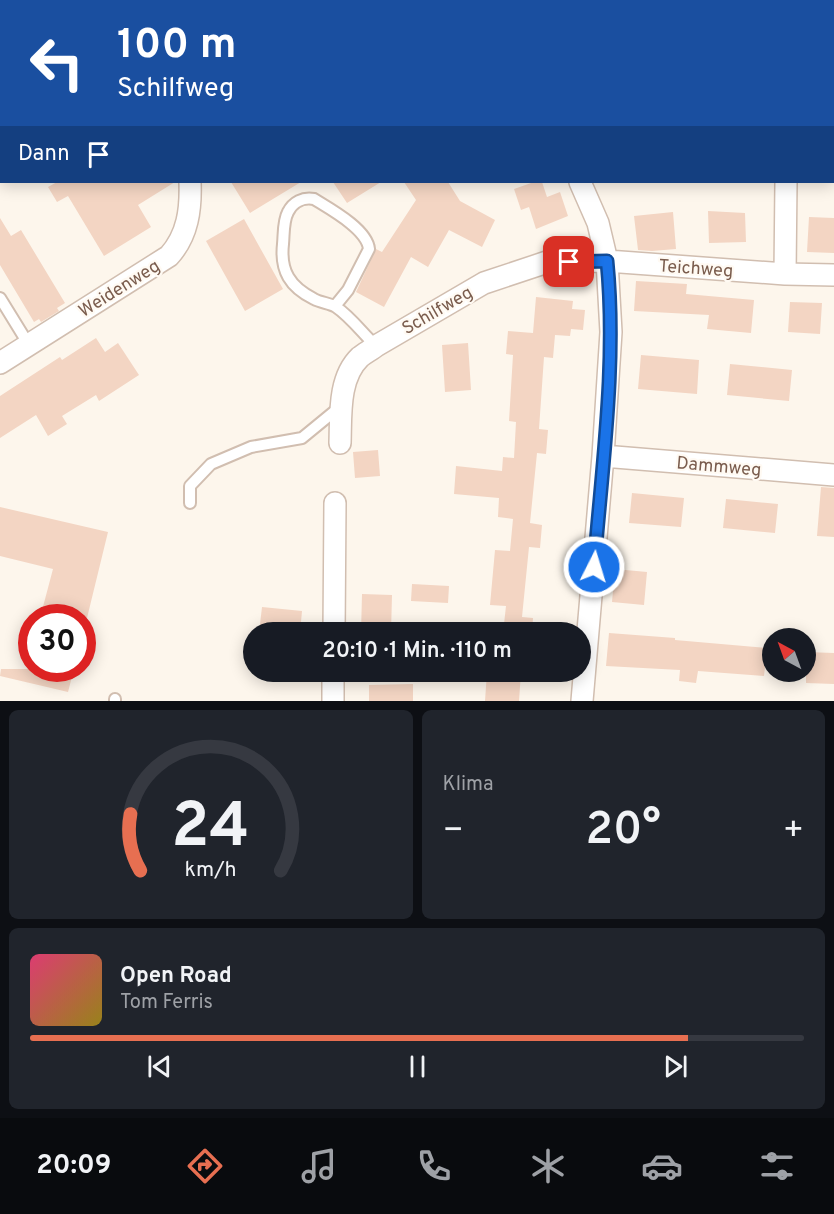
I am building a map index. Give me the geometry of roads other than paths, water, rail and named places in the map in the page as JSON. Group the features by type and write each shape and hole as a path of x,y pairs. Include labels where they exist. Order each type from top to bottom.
{"street":[{"name":"Weidenweg","path":"0,363 169,256 177,247 188,222 190,183"},
{"path":"580,183 598,223 607,261 611,332 582,701"},
{"path":"785,274 786,183"},
{"name":"Teichweg","path":"607,261 785,274 834,275"},
{"name":"Schilfweg","path":"340,443 341,405 346,380 359,358 376,346 484,283 547,262 607,261"},
{"name":"Dammweg","path":"603,456 834,475"},
{"path":"334,503 334,622"},
{"path":"333,682 333,701"}],"lane":[{"path":"335,306 348,290 369,249 369,244 352,224 314,199 307,198 298,201 286,215 282,260 287,277 315,300 335,306 376,346"},
{"path":"0,298 29,345"},
{"path":"190,504 190,486 211,464 251,447 302,438 341,405"}]}
